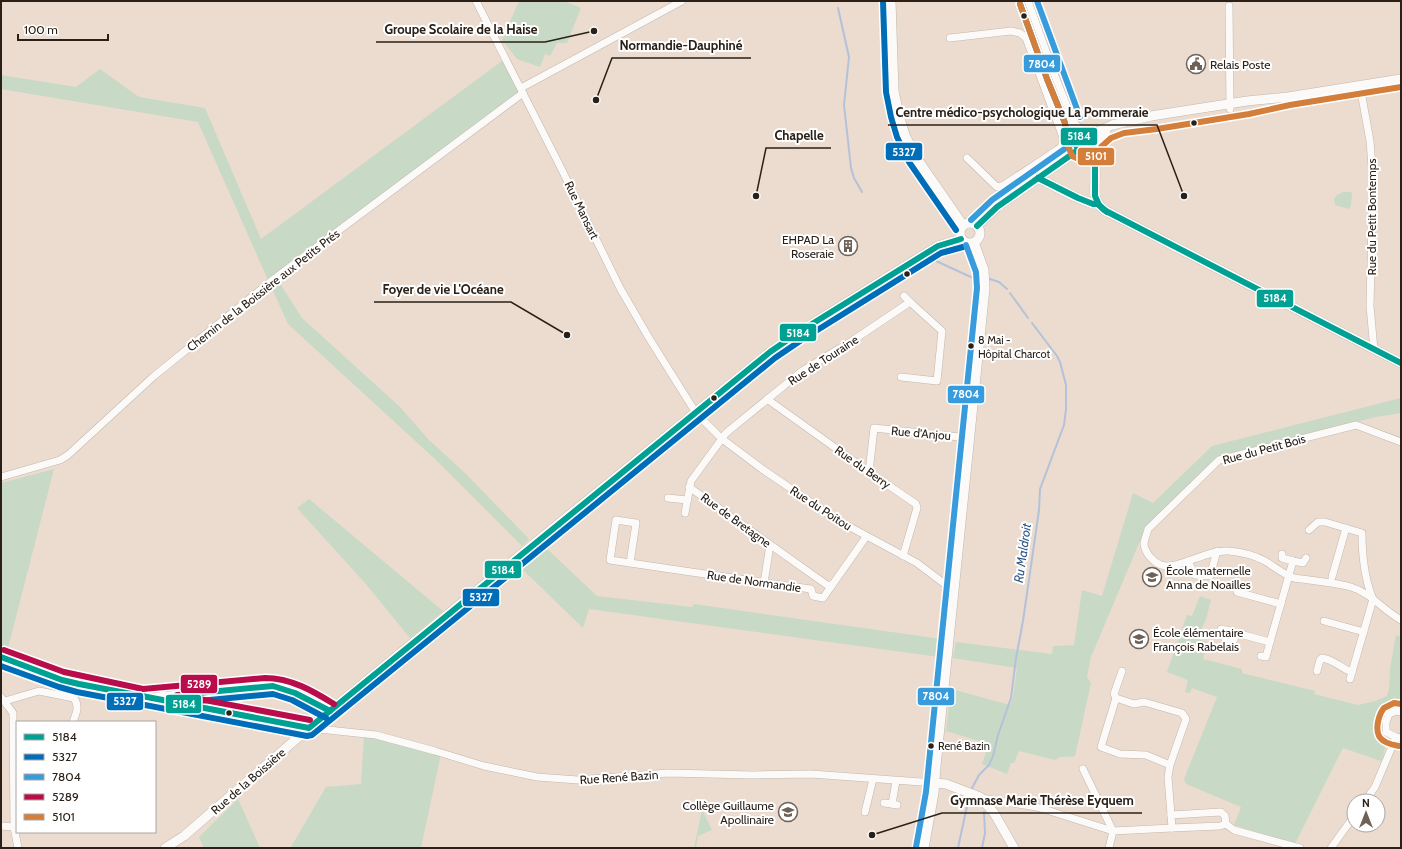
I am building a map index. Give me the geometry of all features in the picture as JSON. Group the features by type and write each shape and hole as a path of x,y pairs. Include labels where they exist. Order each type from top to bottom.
{"main road":[{"path":"890,1 894,91 905,134 916,157 963,226"},
{"path":"977,226 997,207 1112,125 1151,116 1230,106 1248,106 1288,97 1401,80"},
{"path":"1086,145 1096,168 1094,194 1098,204 1104,210 1401,363"},
{"path":"1038,178 1094,205 1098,204"},
{"path":"969,223 977,226 980,232 974,242 966,242 961,238 960,232 963,226 969,223"},
{"name":"Rue de la Boissière","path":"165,848 184,836 309,728 770,352 799,332 938,246 961,238"},
{"path":"924,848 934,793 985,288 984,270 974,242"},
{"path":"935,783 946,784 980,797 994,813 1014,848"}],"street":[{"name":"Rue Mansart","path":"476,1 562,168 620,288 696,413"},
{"name":"Chemin de la Boissière aux Petits Prés","path":"1,477 60,460 68,455 154,376 275,278 522,91 682,1"},
{"path":"1028,1 1073,121 1086,145"},
{"path":"1229,6 1230,106"},
{"path":"950,38 1011,31 1020,33 1026,38 1064,140 1061,147 1004,185 997,187 966,158"},
{"path":"1042,81 1055,76"},
{"name":"Rue du Petit Bontemps","path":"1360,86 1370,141 1373,179 1370,306 1374,350"},
{"path":"1073,121 1086,145"},
{"path":"901,378 937,381 942,332 904,296"},
{"name":"Rue de Touraine","path":"721,438 767,398 802,371 852,341 910,302"},
{"name":"Rue du Berry","path":"767,398 916,504 917,508 903,556"},
{"name":"Rue du Poitou","path":"696,413 721,438 792,490 837,520 921,566 954,591"},
{"name":"Rue du Petit Bois","path":"1401,442 1356,425 1219,460 1148,530 1144,544 1150,558 1161,565 1175,565 1217,551 1250,554 1294,578 1331,582 1361,591 1373,598 1390,614 1401,620"},
{"name":"Rue d'Anjou","path":"869,472 874,428 969,438"},
{"name":"Rue de Bretagne","path":"721,438 691,480 689,487 827,585 832,585"},
{"path":"685,512 689,487"},
{"path":"668,498 686,500"},
{"name":"Rue de Normandie","path":"630,562 636,523 616,520 610,560 811,589 813,596 823,598 866,537"},
{"path":"1309,530 1318,522 1325,522 1362,533 1362,550 1366,582 1373,598 1351,676 1344,670 1319,656 1320,660 1317,671"},
{"path":"1332,577 1346,528"},
{"path":"764,583 770,545"},
{"path":"1188,561 1195,575 1210,576 1217,551"},
{"path":"1282,554 1282,558 1304,563 1306,558"},
{"path":"1260,656 1266,657 1293,561"},
{"path":"811,589 819,579"},
{"path":"1361,591 1366,582"},
{"path":"1237,592 1281,604"},
{"path":"1324,621 1364,632"},
{"path":"1236,633 1235,640 1233,642 1227,641 1225,638 1224,629 1270,642"},
{"path":"1,658 62,680 148,697 174,699 273,686 281,687 330,711"},
{"path":"1122,671 1114,694 1116,698 1101,747 1120,754 1146,755 1170,765"},
{"path":"18,848 14,827 15,762 13,713 3,699 39,691 74,698 78,707 73,721"},
{"path":"1116,698 1134,704 1144,702 1182,713 1186,719 1170,765 1168,777 1172,828"},
{"name":"Rue René Bazin","path":"174,699 309,728 376,735 484,766 555,780 598,779 668,774 810,774 935,783"},
{"path":"1371,793 1398,738 1386,732 1386,722 1389,714 1396,711 1401,712"},
{"path":"1083,769 1113,831 1109,848"},
{"path":"864,812 873,779"},
{"path":"884,803 895,804 896,781"},
{"path":"980,797 1037,807 1113,831 1206,827 1226,824"},
{"path":"1171,815 1222,812 1225,816 1226,824 1234,830 1300,848"},
{"path":"1,826 14,827"},
{"path":"1331,848 1346,827"}],"green space":[{"path":"519,1 564,1 581,8 567,43 557,43 550,56 545,54 540,67 517,59 502,40"},
{"path":"506,58 523,93 268,280 198,122 1,89 1,75 76,87 100,69 139,97 205,108 261,239"},
{"path":"1343,192 1352,193 1351,205 1349,209 1335,205 1334,199 1337,195"},
{"path":"277,279 302,318 400,407 428,439 466,474 529,539 522,546 436,460 288,324 270,284"},
{"path":"1401,398 1401,413 1376,417 1219,456 1145,529 1091,657 1087,677 1091,683 1075,756 1061,757 1055,760 1019,751 1014,763 1011,763 1007,774 982,764 989,744 946,731 951,689 1010,705 1013,697 1017,668 953,658 956,642 1052,654 1053,646 1074,645 1082,590 1102,596 1133,493 1153,503 1212,446"},
{"path":"54,469 7,652 1,649 1,483"},
{"path":"309,499 443,611 410,638 365,583 297,508"},
{"path":"543,545 597,596 692,607 694,604 941,639 939,657 589,609 583,628 518,565"},
{"path":"1200,596 1211,600 1206,619 1197,639 1207,642 1203,659 1242,669 1242,673 1315,691 1314,694 1358,705 1375,701 1387,696 1396,635 1401,637 1401,697 1385,712 1382,718 1381,723 1385,747 1381,761 1343,748 1295,844 1234,825 1241,807 1186,784 1184,779 1217,697 1192,688 1190,693 1185,692 1188,680 1167,672 1187,615 1192,616"},
{"path":"364,736 376,737 441,754 421,848 289,848 326,787 361,784"},
{"path":"238,799 260,848 204,848 199,837"},
{"path":"702,809 712,830 698,836 696,848 694,848"}],"waterway":[{"name":"Ru Maldroit","path":"838,8 849,57 844,105 851,168 854,178 862,192"},
{"name":"Ru Maldroit","path":"934,260 973,278"},
{"name":"Ru Maldroit","path":"990,279 999,282 1007,289"},
{"name":"Ru Maldroit","path":"1010,293 1028,318"},
{"name":"Ru Maldroit","path":"971,790 979,775 989,765 993,756 998,735 1011,698 1039,510 1040,489 1064,425 1066,385 1060,362 1032,323"},
{"path":"958,848 969,797"},
{"name":"Ru Maldroit","path":"982,848 985,833 984,812"}],"transit line":[{"name":"5327","path":"883,1 886,92 897,137 909,162 956,230"},
{"name":"7804","path":"1037,1 1080,117"},
{"name":"7804","path":"1020,4 1047,79 1065,123"},
{"name":"5101","path":"1020,4 1047,79 1065,123 1069,148 1072,156 1081,160 1088,160 1095,157 1101,147 1111,138 1124,133 1249,114 1290,105 1401,87"},
{"name":"5184","path":"977,226 997,207 1078,150 1076,145 1078,137 1087,135 1094,142 1091,151 1095,167 1095,196 1099,205 1104,210 1401,363"},
{"name":"7804","path":"971,220 992,200 1073,143"},
{"name":"5184","path":"1038,178 1078,198 1093,204 1098,204 1107,212"},
{"name":"5184","path":"1,657 62,680 79,684 309,728 770,352 799,332 938,246 961,239"},
{"name":"7804","path":"916,847 926,792 977,288 976,272 966,245"},
{"name":"5327","path":"1,666 77,692 307,736 312,735 775,358 941,253 963,247"},
{"name":"5289","path":"4,650 64,672 143,689 265,678 284,680 301,686 334,704"},
{"name":"5184","path":"177,695 273,686 295,693 330,711"},
{"name":"5327","path":"178,703 273,694 292,700 326,718"},
{"name":"5289","path":"178,695 310,720"},
{"name":"5101","path":"1399,746 1388,743 1380,738 1378,733 1378,725 1379,717 1384,708 1394,703 1401,704"}],"place":[{"name":"Groupe Scolaire de la Haise","path":"594,31"},
{"name":"Relais Poste","path":"1196,64"},
{"name":"Normandie-Dauphiné","path":"596,100"},
{"name":"Chapelle","path":"756,196"},
{"name":"Centre médico-psychologique La Pommeraie","path":"1184,196"},
{"name":"EHPAD La Roseraie","path":"848,246"},
{"name":"Foyer de vie L'Océane","path":"567,335"},
{"name":"8 Mai - Hôpital Charcot","path":"971,346"},
{"name":"École maternelle Anna de Noailles","path":"1152,577"},
{"name":"École élémentaire François Rabelais","path":"1139,639"},
{"name":"René Bazin","path":"931,746"},
{"name":"Collège Guillaume Apollinaire","path":"788,812"},
{"name":"Gymnase Marie Thérèse Eyquem","path":"872,835"}]}
